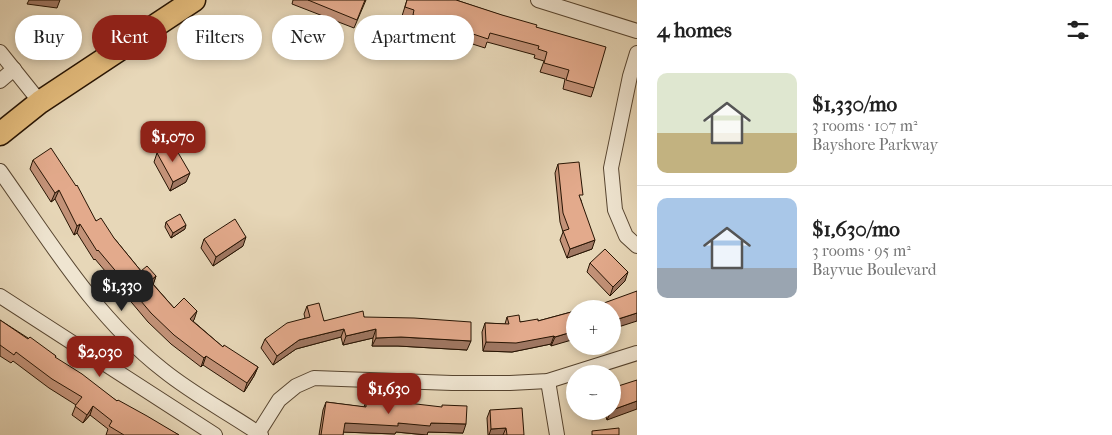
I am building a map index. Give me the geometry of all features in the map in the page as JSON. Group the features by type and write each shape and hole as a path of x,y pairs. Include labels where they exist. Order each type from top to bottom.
{"main road":[{"path":"0,134 40,102 194,0"}],"street":[{"path":"538,0 637,31"},
{"path":"0,52 40,102"},
{"path":"637,53 630,76 611,168 614,210 626,236 637,246"},
{"path":"0,82 14,69"},
{"path":"0,171 75,277 106,315 136,347 162,370 199,397 259,434 279,400 296,386 314,378 452,383 548,381 637,353"},
{"path":"0,296 215,435"},
{"path":"548,381 557,435"}],"building":[{"path":"308,0 365,0 359,15 354,15 354,19"},
{"path":"407,0 456,0 537,25 536,27 606,47 594,88 566,80 569,70 544,63 547,52 538,49 539,46 490,33 488,39 474,34 474,15 413,15 414,10 405,7"},
{"path":"173,144 190,173 173,182 157,153"},
{"path":"51,148 77,185 96,221 101,218 114,238 141,271 147,266 156,276 150,281 174,308 184,298 197,311 190,319 223,347 224,345 258,367 247,383 206,356 204,358 174,335 151,313 97,251 80,224 77,226 59,190 55,193 33,160"},
{"path":"579,162 583,195 579,195 595,240 570,249 563,231 569,229 563,213 558,164"},
{"path":"180,214 186,225 173,233 166,222"},
{"path":"235,219 246,237 216,257 204,239"},
{"path":"605,249 628,272 613,287 590,263"},
{"path":"637,291 637,313 621,318 621,300 612,300"},
{"path":"319,303 324,321 363,311 364,317 471,322 471,341 401,337 376,338 376,329 346,336 344,329 299,340 277,356 265,339 287,323 310,317 307,306"},
{"path":"566,313 566,334 516,343 486,342 485,323 509,324 507,317 519,315 520,322 538,319 538,321"},
{"path":"0,320 28,339 30,337 117,401 179,435 124,435 109,426 112,421 93,406 87,415 75,406 82,397 52,379 16,352 14,355 0,345"},
{"path":"637,380 637,401 621,407 621,385"},
{"path":"366,401 399,402 442,407 442,405 467,406 466,424 431,423 430,426 398,423 398,426 345,423 343,435 321,435 326,402 366,407"},
{"path":"522,408 524,435 507,435 506,428 491,429 490,410"},
{"path":"619,428 619,435 592,435 592,431"}]}
